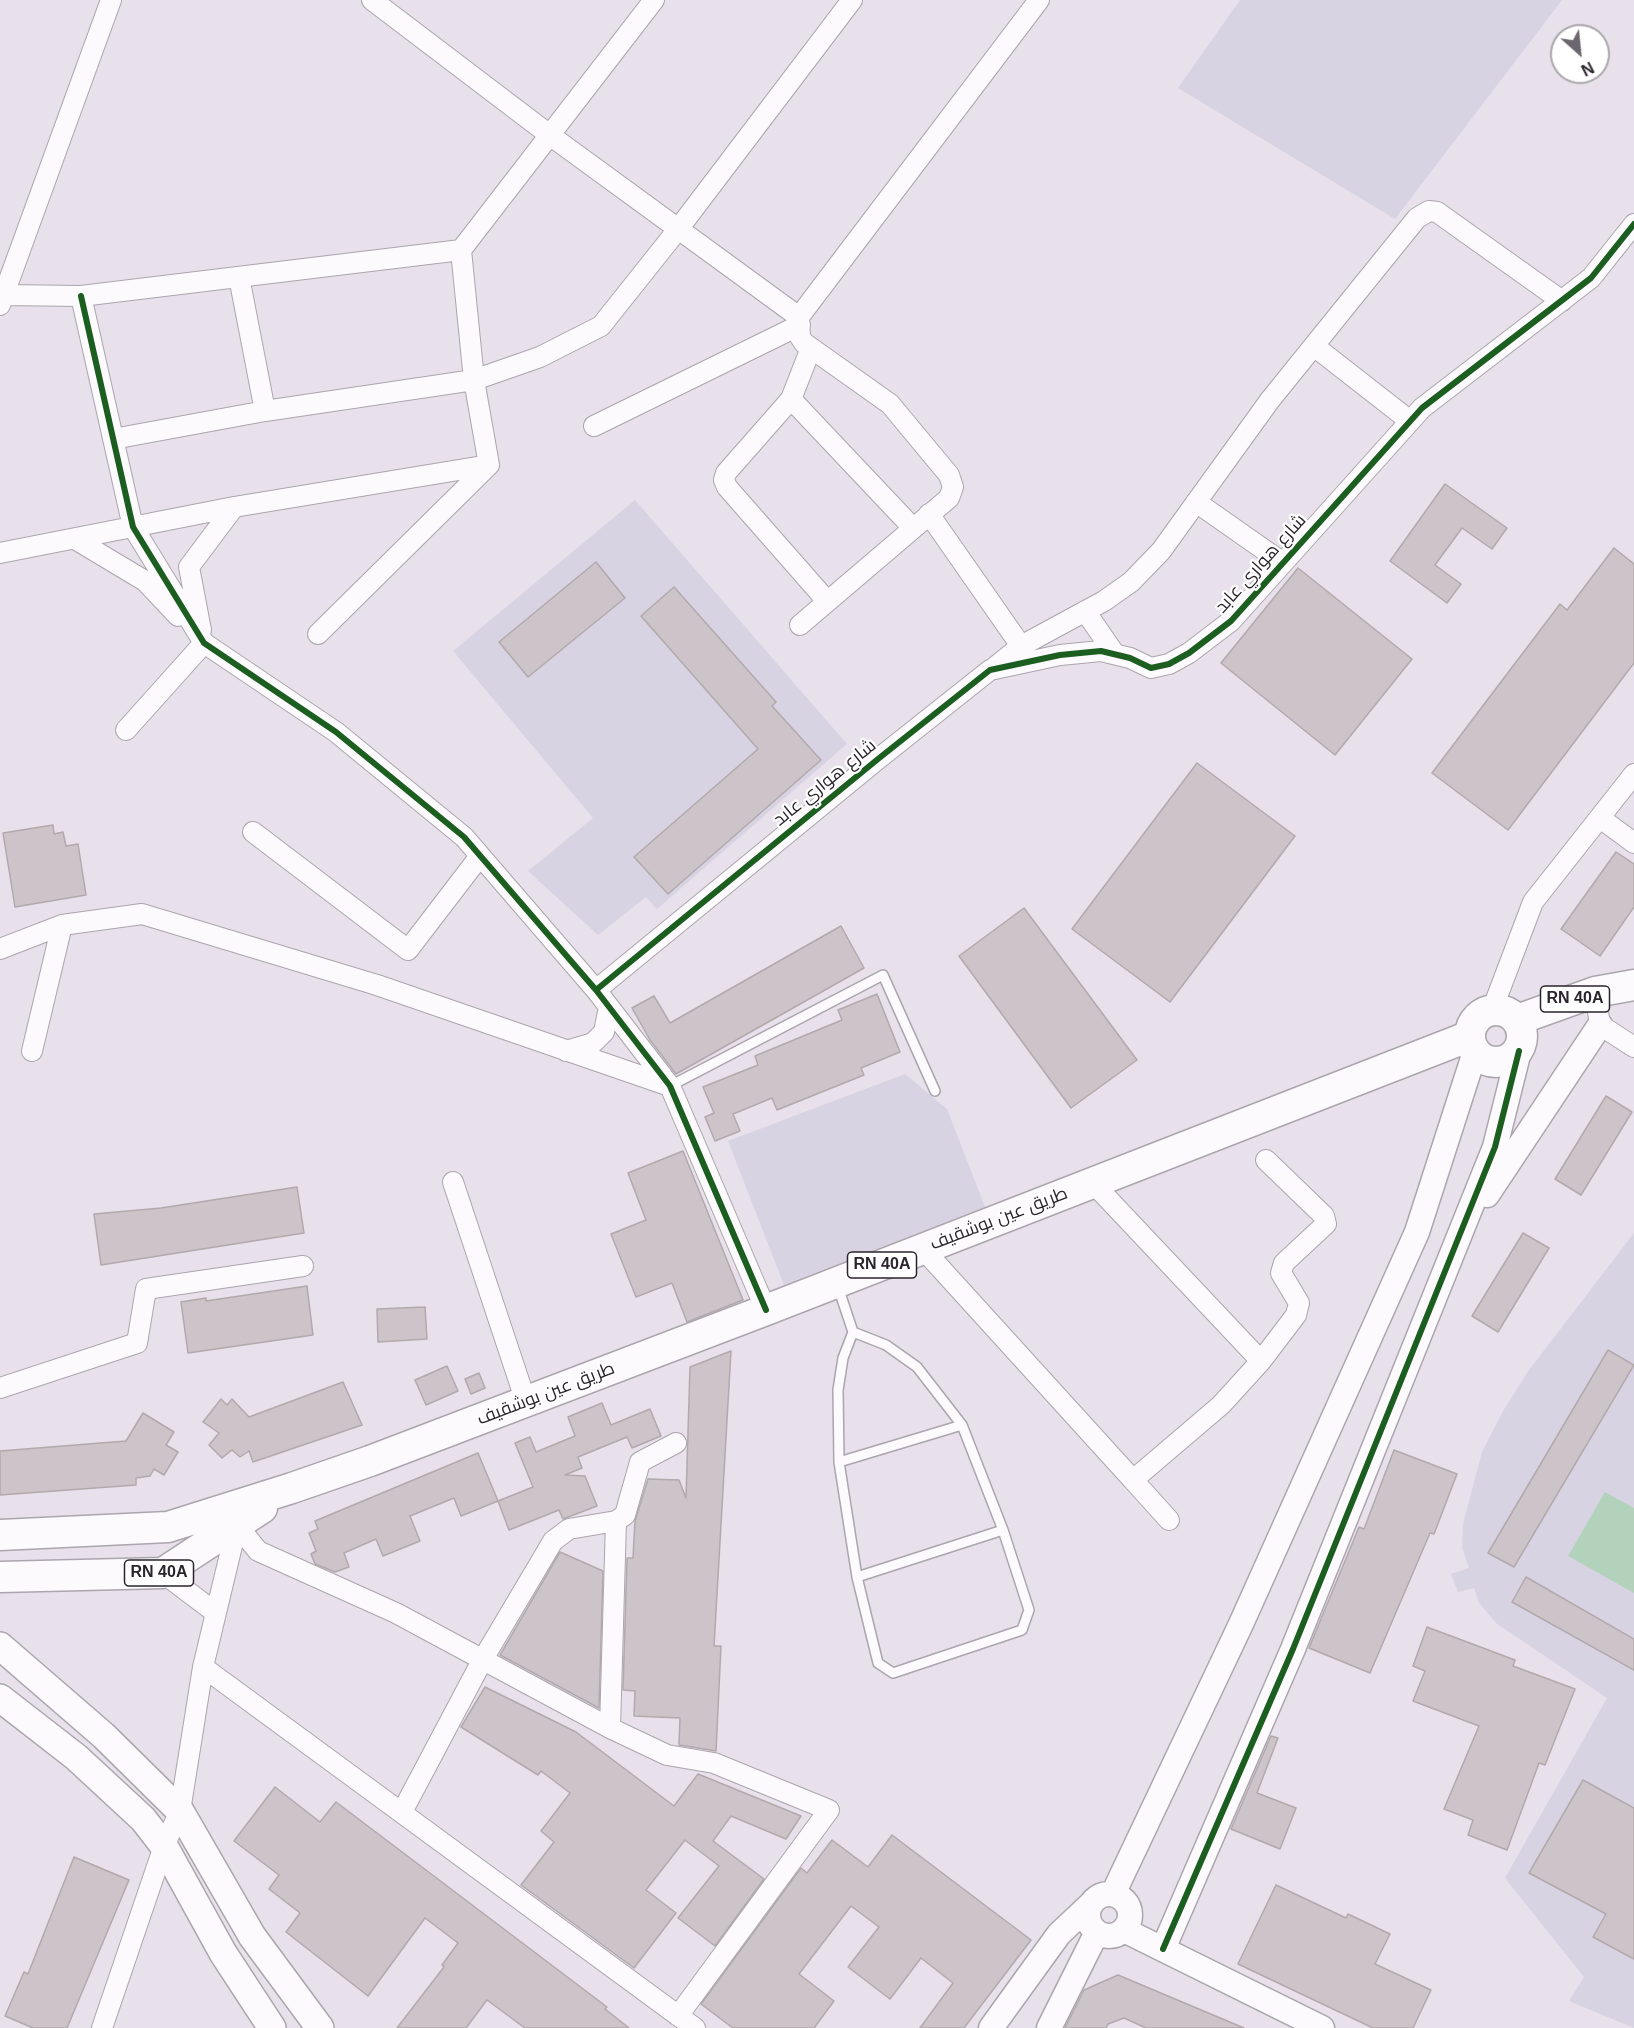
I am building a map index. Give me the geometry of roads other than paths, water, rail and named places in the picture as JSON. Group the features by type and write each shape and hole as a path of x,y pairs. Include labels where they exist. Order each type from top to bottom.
{"main road":[{"name":"RN 40A","path":"1472,1044 1476,1018 1505,1015 1595,992 1634,985"},
{"name":"RN 40A","path":"1505,1015 1522,1037 1519,1051"},
{"path":"1472,1044 1490,1062 1508,1060 1519,1051"},
{"name":"طريق عين بوشقيف","path":"292,1488 526,1402 1093,1183 1472,1044"},
{"name":"RN 40A","path":"0,1577 163,1573 292,1488"},
{"name":"RN 40A","path":"0,1535 168,1527 292,1488"},
{"path":"0,1646 104,1736 180,1811 252,1936 320,2028"},
{"path":"0,1698 76,1757 143,1819 164,1846 223,1953 273,2028"}],"street":[{"path":"111,0 7,265 2,300 81,296 461,250"},
{"path":"372,0 551,136 679,228 800,321"},
{"path":"113,439 265,411 474,380 540,357 600,326 679,228 852,0"},
{"path":"594,426 800,321 1039,0"},
{"path":"489,465 474,380 461,250 551,136 647,3"},
{"path":"990,670 1021,646 1085,611 1131,582 1161,551 1270,400 1417,218 1429,212 1437,212 1562,301"},
{"name":"شارع هواري عابد","path":"596,990 990,670 1060,655 1101,651 1114,653 1151,668 1169,664 1190,653 1231,621 1422,408 1592,278 1634,224"},
{"path":"239,277 265,411"},
{"path":"81,296 133,527 204,643"},
{"path":"800,321 800,337 811,348 891,404 949,475 953,487 948,498 800,625"},
{"path":"1314,346 1410,421"},
{"path":"811,348 791,399 726,473 724,480 727,487 827,601"},
{"path":"791,399 913,528"},
{"path":"0,553 234,507 489,465"},
{"path":"318,634 489,465"},
{"path":"1196,502 1283,563"},
{"path":"204,643 189,567 234,507"},
{"path":"929,514 1021,646"},
{"path":"75,538 145,581 204,643 336,732 464,837 596,990 670,1086 766,1310"},
{"path":"1085,611 1114,653"},
{"path":"126,730 204,643"},
{"path":"1505,1015 1533,902 1634,774"},
{"path":"1600,818 1634,843"},
{"path":"252,832 408,950 480,856"},
{"path":"0,949 62,924 142,914 377,985 670,1086"},
{"path":"32,1051 62,924"},
{"path":"1459,1236 1600,1025 1595,992"},
{"path":"566,1051 592,1043 604,1032 609,1007"},
{"path":"1600,1025 1634,1047"},
{"path":"1113,1894 1241,1624 1417,1232 1472,1044"},
{"path":"1163,1949 1293,1648 1495,1147 1519,1051"},
{"path":"1133,1480 1221,1405 1261,1361 1296,1315 1299,1303 1281,1273 1284,1263 1326,1224 1324,1216 1266,1160"},
{"path":"453,1182 526,1402"},
{"path":"1093,1183 1261,1361"},
{"path":"923,1249 1169,1520"},
{"path":"0,1388 137,1343 146,1289 303,1266"},
{"path":"402,1812 483,1659 553,1541 569,1529 616,1521 626,1515 640,1462 676,1443"},
{"path":"610,1728 616,1521"},
{"path":"102,2028 164,1846 180,1811 203,1667 237,1525"},
{"path":"237,1525 258,1551 396,1613 610,1728 667,1755 714,1763 829,1810 678,2016"},
{"path":"163,1573 216,1613"},
{"path":"203,1667 695,2028"},
{"path":"991,2028 1059,1934 1091,1904 1101,1896 1113,1894 1126,1902 1130,1911 1129,1921 1124,1930 1111,1936 1097,1932 1089,1919 1091,1904"},
{"path":"1124,1930 1318,2027"},
{"path":"1049,2028 1097,1932"}],"lane":[{"path":"670,1086 883,975 935,1091"},
{"path":"836,1282 853,1332 843,1358 838,1390 839,1462 857,1577 878,1663 893,1673 1022,1630 1029,1610 1003,1530 962,1425 917,1367 886,1345 853,1332"},
{"path":"839,1462 962,1425"},
{"path":"857,1577 1003,1530"}]}
